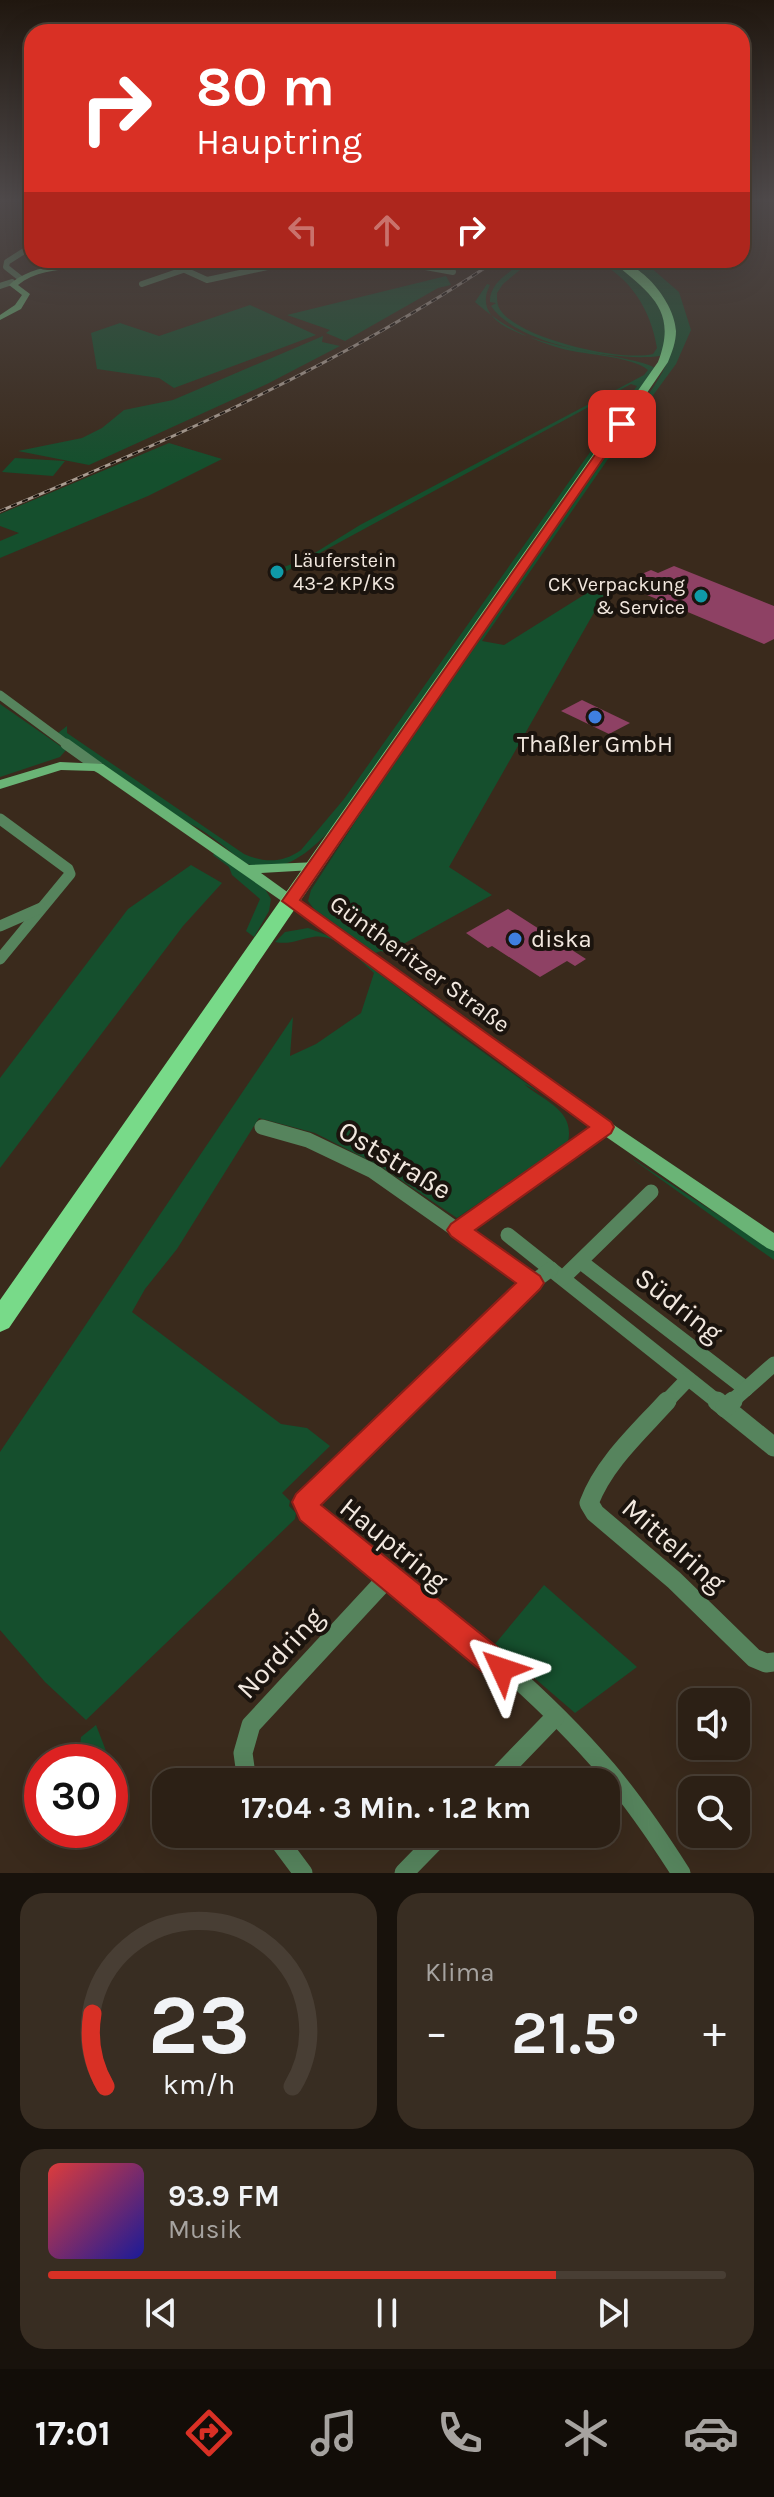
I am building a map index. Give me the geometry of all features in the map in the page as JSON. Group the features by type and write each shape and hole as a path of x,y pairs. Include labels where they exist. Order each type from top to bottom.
{"main road":[{"path":"0,1321 663,362 671,337 669,315 653,289"}],"street":[{"path":"0,318 18,307 26,294 23,289"},
{"name":"Güntheritzer Straße","path":"0,695 603,1127 774,1243"},
{"path":"0,785 60,766 98,767"},
{"path":"0,819 68,869 69,878 0,959"},
{"path":"246,870 313,865"},
{"path":"0,926 44,907"},
{"name":"Oststraße","path":"262,1127 308,1140 373,1171 532,1283"},
{"path":"459,1230 603,1127"},
{"path":"557,1274 581,1262 651,1192"},
{"name":"Südring","path":"508,1235 774,1447"},
{"name":"Südring","path":"581,1262 746,1389"},
{"name":"Hauptring","path":"557,1274 532,1283 305,1502 309,1511 471,1641 610,1771 681,1873"},
{"path":"725,1408 774,1364"},
{"name":"Mittelring","path":"688,1379 616,1461 591,1493 589,1503 595,1513 674,1580 754,1658 766,1663 774,1662"},
{"name":"Nordring","path":"244,1768 244,1739 251,1725 390,1575"},
{"path":"506,1768 555,1717"},
{"path":"284,1848 303,1873"},
{"path":"404,1873 428,1848"}],"green space":[{"path":"391,289 436,289 345,341 326,333 330,330 287,315"},
{"path":"483,289 489,289 487,306 496,318 475,302"},
{"path":"493,289 499,289 497,293 500,309 529,331 572,346 638,356 653,354 657,348 650,320 632,289 646,289 660,302 668,337 660,356 641,357 619,356 569,348 545,341 504,320 491,306 496,303 490,302"},
{"path":"655,289 679,292 691,330 676,364 621,439 628,449 627,451 608,459 482,641 504,645 595,588 608,588 449,867 492,895 387,953 375,953 314,909 308,901 311,890 609,450 627,450 611,446 662,373 672,350 674,328 668,306"},
{"path":"250,305 316,335 174,388 159,378 97,369 91,333 120,323 159,336"},
{"path":"323,336 322,342 340,346 267,384 89,465 18,451 82,438 102,428 124,410 173,400"},
{"path":"526,336 639,362 655,368 336,824 308,851 274,867 247,864 210,835 187,823 58,733 67,726 67,733 244,854 273,860 301,850 344,799 637,386 631,384 283,573 276,570 305,559 360,525 644,375 648,370 631,362 563,349"},
{"path":"169,443 222,459 148,496 0,558 0,541 19,533 0,526 0,514"},
{"path":"15,458 65,461 53,476 2,472"},
{"path":"0,704 66,750 60,757 0,777"},
{"path":"215,853 265,889 271,899 269,911 254,937 246,931 260,899 232,875 229,867 213,855"},
{"path":"191,865 222,883 183,926 0,1168 0,1078 128,909"},
{"path":"308,928 334,938 540,1093 524,1084 563,1114 569,1131 568,1142 457,1218 380,1166 315,1133 259,1118 177,1249 145,1289 132,1312 281,1424 307,1428 330,1446 282,1493 296,1513 295,1519 86,1720 45,1682 0,1630 0,1452 293,1017 290,1056 316,1044 361,1013 374,973 354,954 339,943 322,937 275,942 285,932"},
{"path":"628,1156 774,1251 774,1260"},
{"path":"544,1585 637,1667 575,1713 495,1644"},
{"path":"96,1725 103,1744 80,1744 81,1737"}],"building":[{"name":"CK Verpackung & Service","path":"674,566 774,606 774,639 764,644 628,587 645,579 637,576 651,570 658,573"},
{"name":"Thaßler GmbH","path":"582,700 630,723 609,734 561,711"},
{"name":"diska","path":"508,909 586,959 575,966 567,961 540,977 466,933"}],"railway":[{"path":"0,511 255,398 378,333 451,289"}],"place":[{"name":"Läuferstein 43-2 KP/KS","path":"277,572"},
{"name":"CK Verpackung & Service","path":"701,596"},
{"name":"Thaßler GmbH","path":"595,717"},
{"name":"diska","path":"515,939"}],"route":[{"path":"502,1669 309,1511 305,1502 532,1283 459,1230 603,1127 291,901 313,865 622,424"}]}
